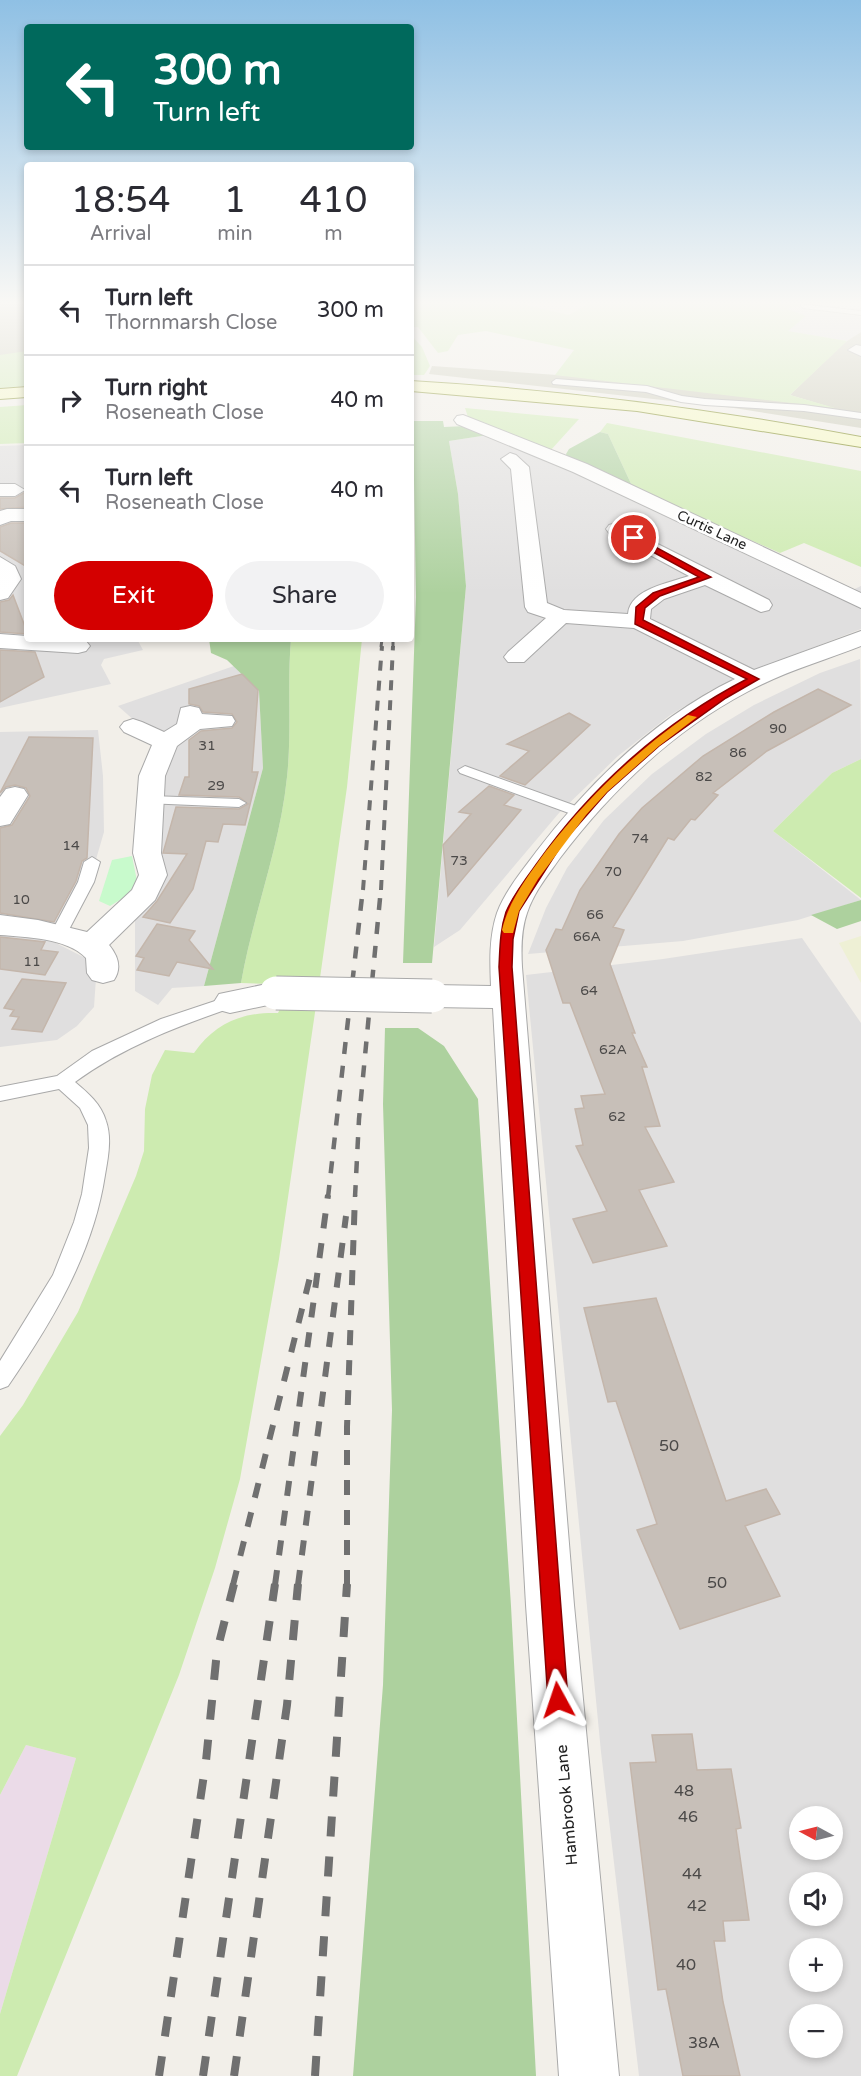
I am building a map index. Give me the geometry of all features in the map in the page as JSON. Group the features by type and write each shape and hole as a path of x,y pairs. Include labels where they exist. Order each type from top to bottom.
{"street":[{"path":"584,400 677,411 861,442"},
{"name":"Curtis Lane","path":"463,420 580,468 861,601"},
{"path":"510,459 520,467 536,607 561,616 639,622 754,679"},
{"path":"0,519 8,514 24,515"},
{"path":"616,529 761,605"},
{"path":"0,593 10,579 12,568"},
{"path":"639,622 640,607 656,594 706,577"},
{"path":"516,657 561,616"},
{"name":"Hambrook Lane","path":"589,2076 550,1605 508,997 506,939 513,911 532,878 603,789 655,744 723,696 754,679 861,638"},
{"path":"0,641 78,646"},
{"path":"91,945 144,894 153,875 147,853 152,776 166,742 189,727 190,717 223,721"},
{"path":"133,727 166,742"},
{"path":"0,818 15,795"},
{"path":"0,925 24,927 91,945 100,954 103,973"},
{"path":"230,1002 276,993 508,997"}],"lane":[{"path":"688,400 804,408 861,416"},
{"path":"465,770 582,813"},
{"path":"150,800 239,803"},
{"path":"58,935 86,882 92,862"},
{"path":"0,1094 63,1082 98,1056 167,1023 230,1002"},
{"path":"0,1380 49,1304 85,1230 100,1140 96,1118 86,1102 63,1082"}],"shaded area":[{"path":"661,400 771,400 830,407 806,400 861,400 861,428 734,408"},
{"path":"488,435 578,472 840,596 861,586 861,629 760,668 709,691 669,716 618,756 559,813 460,930 434,947 466,586 458,494 449,441"},
{"path":"24,445 24,642 139,642 143,650 104,659 101,665 111,684 0,708 0,446"},
{"path":"860,659 861,759 832,773 773,831 861,900 798,920 683,941 528,954 546,908 567,868 604,820 652,774 706,734 754,705 820,673"},
{"path":"234,666 259,691 263,768 204,986 172,988 158,1005 135,991 135,918 157,856 166,767 175,745 136,722 118,706"},
{"path":"98,730 103,776 104,832 87,890 52,941 97,964 94,1007 77,1026 57,1040 0,1047 0,732"},
{"path":"861,936 861,983 839,943"},
{"path":"802,938 861,1023 861,2076 639,2076 601,1752 526,975 663,959"},
{"path":"26,1745 76,1758 0,2014 0,1795"}],"green space":[{"path":"766,400 807,400 835,408"},
{"path":"24,405 24,443 0,444 0,407"},
{"path":"465,408 579,419 550,451 468,417"},
{"path":"414,421 443,421 444,427 466,426 488,435 449,441 458,494 466,586 432,963 403,963 416,597"},
{"path":"607,423 861,471 861,567 804,543 780,553 633,488 608,434 600,432"},
{"path":"600,432 608,434 633,488 568,459 566,454 569,449"},
{"path":"209,642 291,642 288,760 284,803 241,983 204,986 263,768 259,691 227,660 211,653"},
{"path":"291,642 362,642 347,787 319,985 279,1259 240,1479 215,1568 179,1675 17,2076 0,2076 0,2014 76,1758 26,1745 0,1795 0,1436 23,1405 78,1312 136,1176 144,1151 145,1109 152,1075 165,1050 194,1053 211,1034 230,1021 265,1013 278,1013 281,1007 308,985 241,983 284,803 288,760"},
{"path":"861,759 861,898 773,831 832,773"},
{"path":"132,856 137,881 128,895 110,906 99,901 112,860"},
{"path":"861,900 861,921 837,929 811,915"},
{"path":"385,1028 418,1028 444,1046 478,1099 511,1606 536,2076 353,2076 383,1685 392,1410 383,1104"}],"building":[{"path":"24,493 24,507 0,509 0,498 15,498"},
{"path":"11,523 24,523 24,565 0,551 0,527"},
{"path":"13,595 24,624 24,634 0,632 0,602 9,600"},
{"path":"0,650 35,652 44,677 0,702"},
{"path":"242,674 258,690 252,772 258,772 245,825 223,824 218,842 206,841 193,889 170,923 143,917 157,901 187,854 163,853 176,807 239,809 248,804 239,797 179,795 185,777 189,777 189,740 201,731 232,728 237,722 232,714 203,712 199,706 189,704 189,689"},
{"path":"818,689 851,705 767,751 713,793 718,795 695,820 691,819 674,840 668,838 613,927 624,930 610,964 635,1033 632,1033 647,1067 642,1067 660,1126 645,1127 674,1182 639,1190 667,1246 593,1263 573,1219 607,1211 576,1146 583,1145 575,1109 584,1108 581,1096 605,1094 570,1003 563,1003 546,950 556,929 562,930 580,890 619,834 642,808 703,756 774,712"},
{"path":"569,713 590,725 525,785 500,776 529,751 507,744"},
{"path":"29,737 93,738 87,858 82,861 76,881 54,922 0,913 0,828 12,825 30,796 26,788 15,785 6,787 0,793"},
{"path":"489,786 514,795 504,805 521,810 448,896 443,845 471,814 459,812"},
{"path":"157,924 195,931 189,940 213,969 177,962 169,976 137,970 144,958 136,956"},
{"path":"0,937 45,942 41,950 58,952 45,975 0,969"},
{"path":"22,979 66,983 42,1032 12,1029 19,1017 10,1016 14,1010 4,1008"},
{"path":"656,1298 726,1501 766,1489 780,1514 745,1526 780,1596 680,1629 637,1530 657,1524 616,1401 608,1402 584,1308"},
{"path":"692,1734 697,1770 731,1769 741,1828 736,1829 749,1920 723,1921 725,1941 714,1941 723,2002 740,2076 683,2076 666,1989 658,1990 630,1763 656,1762 652,1735"}],"railway":[{"path":"381,647 382,642"},
{"path":"363,890 382,646"},
{"path":"381,890 393,646"},
{"path":"328,1197 363,888"},
{"path":"355,1197 359,1119 381,888"},
{"path":"275,1585 328,1195"},
{"path":"347,1584 347,1427 355,1195"},
{"path":"298,1585 346,1216"},
{"path":"233,1585 310,1277"},
{"path":"159,2076 206,1761 217,1651 234,1584"},
{"path":"203,2076 275,1584"},
{"path":"234,2076 287,1705 298,1584"},
{"path":"315,2076 347,1584"}],"slow traffic":[{"path":"508,930 513,911 532,878 560,838 603,789 655,744 692,717"}],"route":[{"path":"558,1700 506,967 506,939 513,911 532,878 560,838 603,789 655,744 723,696 754,679 639,622 640,607 656,594 706,577 634,538"}]}
